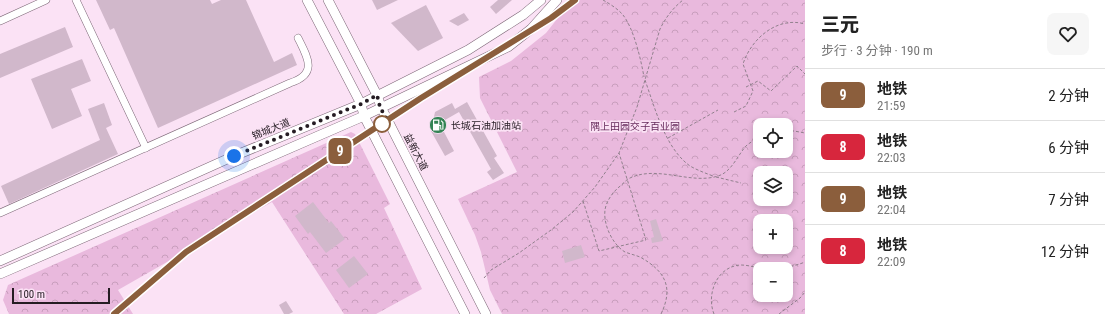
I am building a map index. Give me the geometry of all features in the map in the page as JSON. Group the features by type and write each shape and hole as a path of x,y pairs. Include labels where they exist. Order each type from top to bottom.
{"main road":[{"path":"307,0 361,104 364,116 465,314"},
{"name":"益新大道","path":"328,0 377,95 380,107 486,314"},
{"name":"锦城大道","path":"0,261 234,156 361,104 468,50 523,15 541,0"},
{"path":"1,273 364,116 380,107 508,47 531,28 557,0"}],"lane":[{"path":"0,21 46,0"},
{"path":"76,0 146,148"},
{"path":"0,214 290,83 300,80 305,75 309,64 307,56 298,38"}],"path":[{"path":"603,0 624,15 640,55 645,79 654,107 676,152 689,166 715,177 741,183"},
{"path":"484,278 491,270 520,253 573,212 595,187 618,153 637,108 660,29 666,18 676,6 684,0"},
{"path":"734,112 746,106 753,91 743,64 755,41 776,26 788,23 805,24"},
{"path":"746,87 758,81 770,91 797,66 805,74"},
{"path":"668,138 718,110"},
{"path":"793,131 805,133"},
{"path":"661,314 666,304 667,289 665,279 658,270 648,262 638,256 625,252 608,234 605,211 609,199 616,189 627,180 642,175 659,174 703,179 720,176 731,166 747,146 753,142"},
{"path":"583,200 599,251 646,240 618,153"},
{"path":"714,314 711,300 712,291 716,280 723,272 732,267 741,265 771,269 783,268 805,262"},
{"path":"779,314 800,298 805,292"}],"green space":[{"name":"隅上田园交子百业园","path":"572,0 805,0 805,314 502,314 490,290 481,252 475,235 458,199 517,172 480,98 479,77 511,61 546,33"},
{"path":"351,132 355,134 390,204 384,208 422,289 376,314 344,314 272,202 118,290 133,314 9,314 3,300 8,285"}],"building":[{"path":"96,0 210,0 212,4 221,0 246,0 274,62 292,53 297,65 158,128 114,28 110,30"},
{"path":"372,0 398,0 377,10"},
{"path":"498,0 512,0 496,14 490,7"},
{"path":"426,5 443,38 418,51 391,23"},
{"path":"464,13 469,20 458,26 449,21"},
{"path":"65,27 73,47 0,78 0,54"},
{"path":"82,59 91,81 71,89 82,116 52,129 31,79"},
{"path":"467,102 497,156 494,158 504,173 493,180 487,172 491,169 459,112 445,120 444,132 454,151 445,156 431,131 435,112 452,103 455,109"},
{"path":"104,103 112,125 106,128 118,154 9,204 1,186 100,140 88,109"},
{"path":"313,202 329,223 331,221 345,239 326,253 310,232 308,234 295,216"},
{"path":"656,219 663,241 652,243 651,238 654,237 650,221"},
{"path":"581,245 585,257 565,263 562,251"},
{"path":"354,256 368,274 349,288 336,270"},
{"path":"286,301 293,312 289,314 284,314 279,305"}],"metro line":[{"name":"9","path":"114,314 186,252 421,98 551,18 575,0"}],"place":[{"name":"长城石油加油站","path":"438,125"}],"route":[{"path":"234,156 361,104 377,95 380,107 387,120 382,124"}]}
